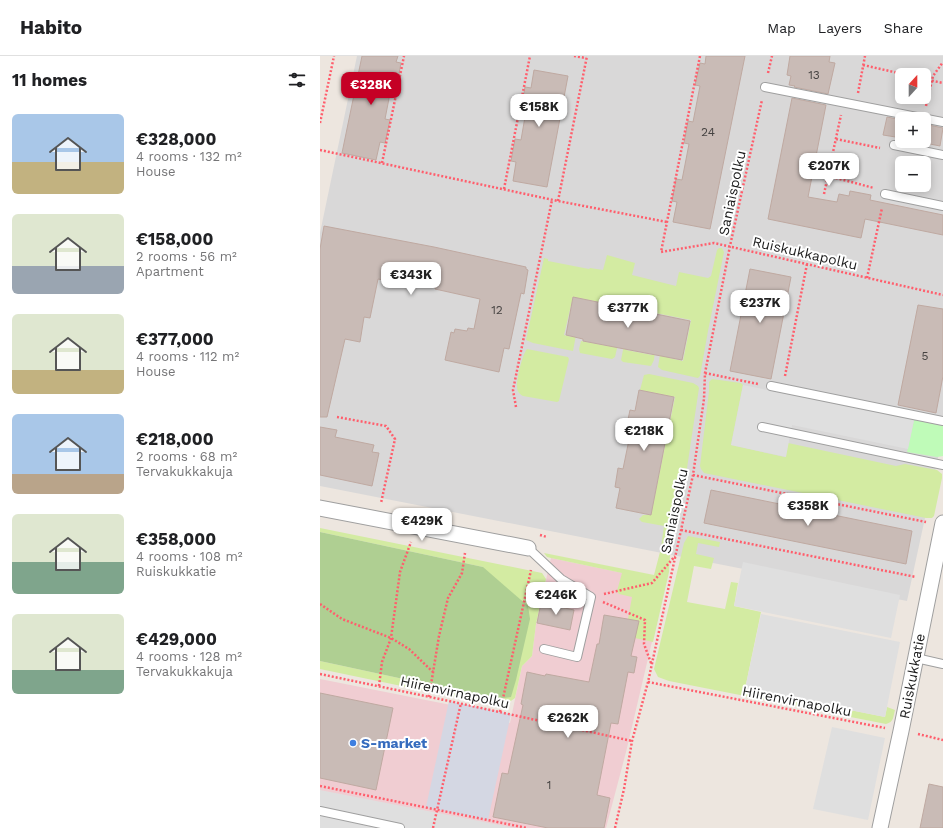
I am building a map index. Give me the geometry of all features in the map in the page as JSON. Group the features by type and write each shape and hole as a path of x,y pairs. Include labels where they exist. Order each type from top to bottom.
{"street":[{"path":"320,508 528,548"},
{"name":"Ruiskukkatie","path":"880,828 943,524"}],"lane":[{"path":"765,87 895,113"},
{"path":"931,119 943,122"},
{"path":"894,145 943,155"},
{"path":"885,194 943,206"},
{"path":"770,386 943,421"},
{"path":"762,428 943,464"},
{"path":"528,548 561,579 591,598 577,657 544,649"},
{"path":"916,658 943,664"},
{"path":"320,811 400,828"}],"path":[{"path":"320,123 334,56"},
{"path":"382,163 404,56"},
{"path":"504,190 530,56"},
{"path":"558,201 586,57 574,56"},
{"path":"320,150 552,200 667,222 700,56"},
{"name":"Saniaispolku","path":"615,828 624,789 632,741 648,682 693,475 704,399 706,373 730,246 772,56"},
{"path":"855,105 865,56"},
{"path":"925,112 933,76 943,62"},
{"path":"863,65 895,72"},
{"path":"932,80 943,83"},
{"path":"824,194 843,102"},
{"path":"836,139 884,149 894,145"},
{"path":"828,176 873,187 885,194 867,278"},
{"path":"516,407 513,390 552,200"},
{"name":"Ruiskukkapolku","path":"667,222 661,252 714,243 943,295"},
{"path":"782,388 808,264"},
{"path":"706,373 770,386"},
{"path":"337,417 386,426 395,439 381,504 373,503"},
{"path":"693,475 943,524"},
{"path":"681,530 931,580"},
{"path":"378,686 382,662 391,638 400,572 411,541 418,543"},
{"path":"429,697 439,636 448,598 462,573 465,552 472,554"},
{"path":"591,598 652,583 675,556"},
{"path":"500,712 532,566"},
{"path":"591,598 645,620 644,644 652,664"},
{"path":"320,604 342,619 391,638 409,649 433,672"},
{"name":"Hiirenvirnapolku","path":"320,674 461,703 632,741"},
{"name":"Hiirenvirnapolku","path":"648,682 943,740"},
{"path":"433,828 461,703"},
{"path":"320,786 528,828"}],"shaded area":[{"path":"357,56 943,56 943,435 907,601 320,486 320,233"},
{"path":"743,385 914,420 908,449 792,425 786,457 731,445"},
{"path":"551,558 666,582 626,752 606,828 320,828 320,679 451,705 510,723 522,666 532,656 536,624"},
{"path":"743,562 900,595 891,638 734,606"},
{"path":"761,614 900,642 885,717 745,689"},
{"path":"449,701 511,714 488,820 426,807"},
{"path":"832,727 885,738 868,820 813,809"},
{"path":"320,790 515,828 320,828"}],"green space":[{"path":"722,248 724,252 700,376 698,378 662,370 658,367 660,355 669,353 669,358 683,361 691,320 573,297 564,335 572,337 573,335 576,335 573,351 533,343 526,340 544,258 548,259 548,261 589,269 603,270 607,255 635,263 632,275 676,286 679,272 708,278 711,276 717,250"},
{"path":"581,341 608,346 609,342 618,344 615,357 612,359 580,353 579,349"},
{"path":"624,345 627,345 626,350 652,355 653,351 655,351 654,360 651,366 623,362 621,360"},
{"path":"527,349 568,357 569,359 559,401 557,402 523,396 518,392 517,386 519,372 523,356"},
{"path":"649,374 693,383 699,388 686,475 673,540 669,548 661,547 664,526 642,522 639,519 643,515 651,515 675,397 640,390 644,375"},
{"path":"712,379 741,383 743,385 731,445 785,457 788,443 896,466 905,464 937,470 942,474 942,478 934,516 932,518 926,518 704,473 700,466 709,382"},
{"path":"914,420 943,426 943,456 937,457 907,452"},
{"path":"320,528 542,573 546,579 536,624 532,656 522,666 515,698 504,703 483,703 320,669 320,661 496,699 483,567 320,532"},
{"path":"320,532 483,567 528,606 530,619 511,697 496,699 320,661"},
{"path":"688,536 720,542 719,547 698,543 696,554 714,558 711,569 694,566 687,602 725,609 731,582 738,583 734,606 761,612 745,689 885,717 887,707 895,710 892,721 886,724 669,681 658,677 654,669 684,543"},
{"path":"660,552 670,555 669,572 653,642 635,638 638,621 628,619 632,597 619,594 617,591 622,573 547,557 544,553 654,575"}],"building":[{"path":"362,56 398,56 396,62 401,63 397,84 392,83 385,119 390,120 385,143 380,142 376,160 342,153"},
{"path":"706,56 745,56 710,229 673,222 677,202 672,201 676,179 682,180 689,144 684,143 688,121 693,122 700,86 695,85 700,63 705,64"},
{"path":"790,56 830,56 829,62 835,63 828,94 789,85 791,76 787,75"},
{"path":"534,70 568,76 547,187 513,181 516,162 511,161 515,139 521,140 526,111 521,110 525,87 531,88"},
{"path":"792,98 826,105 808,197 837,202 839,194 849,196 850,191 871,195 870,200 943,215 943,235 865,219 861,238 768,219"},
{"path":"887,117 895,119 895,137 883,135"},
{"path":"931,125 943,128 940,146 931,144"},
{"path":"324,226 434,247 526,267 528,270 524,294 521,293 509,349 504,348 499,372 445,360 451,332 454,333 455,329 467,331 468,328 474,329 480,299 435,289 436,285 403,278 402,283 378,279 370,318 364,317 360,342 345,339 327,417 320,417 320,249"},
{"path":"750,269 791,277 771,379 730,371"},
{"path":"573,297 690,321 682,360 583,341 583,339 566,335"},
{"path":"918,305 943,309 943,376 936,413 898,405"},
{"path":"639,390 674,397 651,515 616,508 620,488 615,487 618,468 623,469 631,430 626,429 630,410 635,411"},
{"path":"320,427 337,430 335,437 374,445 372,452 379,453 372,486 320,475"},
{"path":"711,490 912,531 906,564 704,523"},
{"path":"541,603 574,610 570,630 537,623"},
{"path":"604,615 639,621 631,656 637,657 634,673 628,672 618,724 611,723 597,795 610,798 604,828 548,828 493,817 502,773 508,774 523,705 521,704 527,672 589,682 597,644 599,644"},
{"name":"S-market","path":"320,693 393,708 376,790 320,778"},
{"path":"929,784 943,787 943,828 920,828"}],"place":[{"name":"S-market","path":"353,743"}]}
